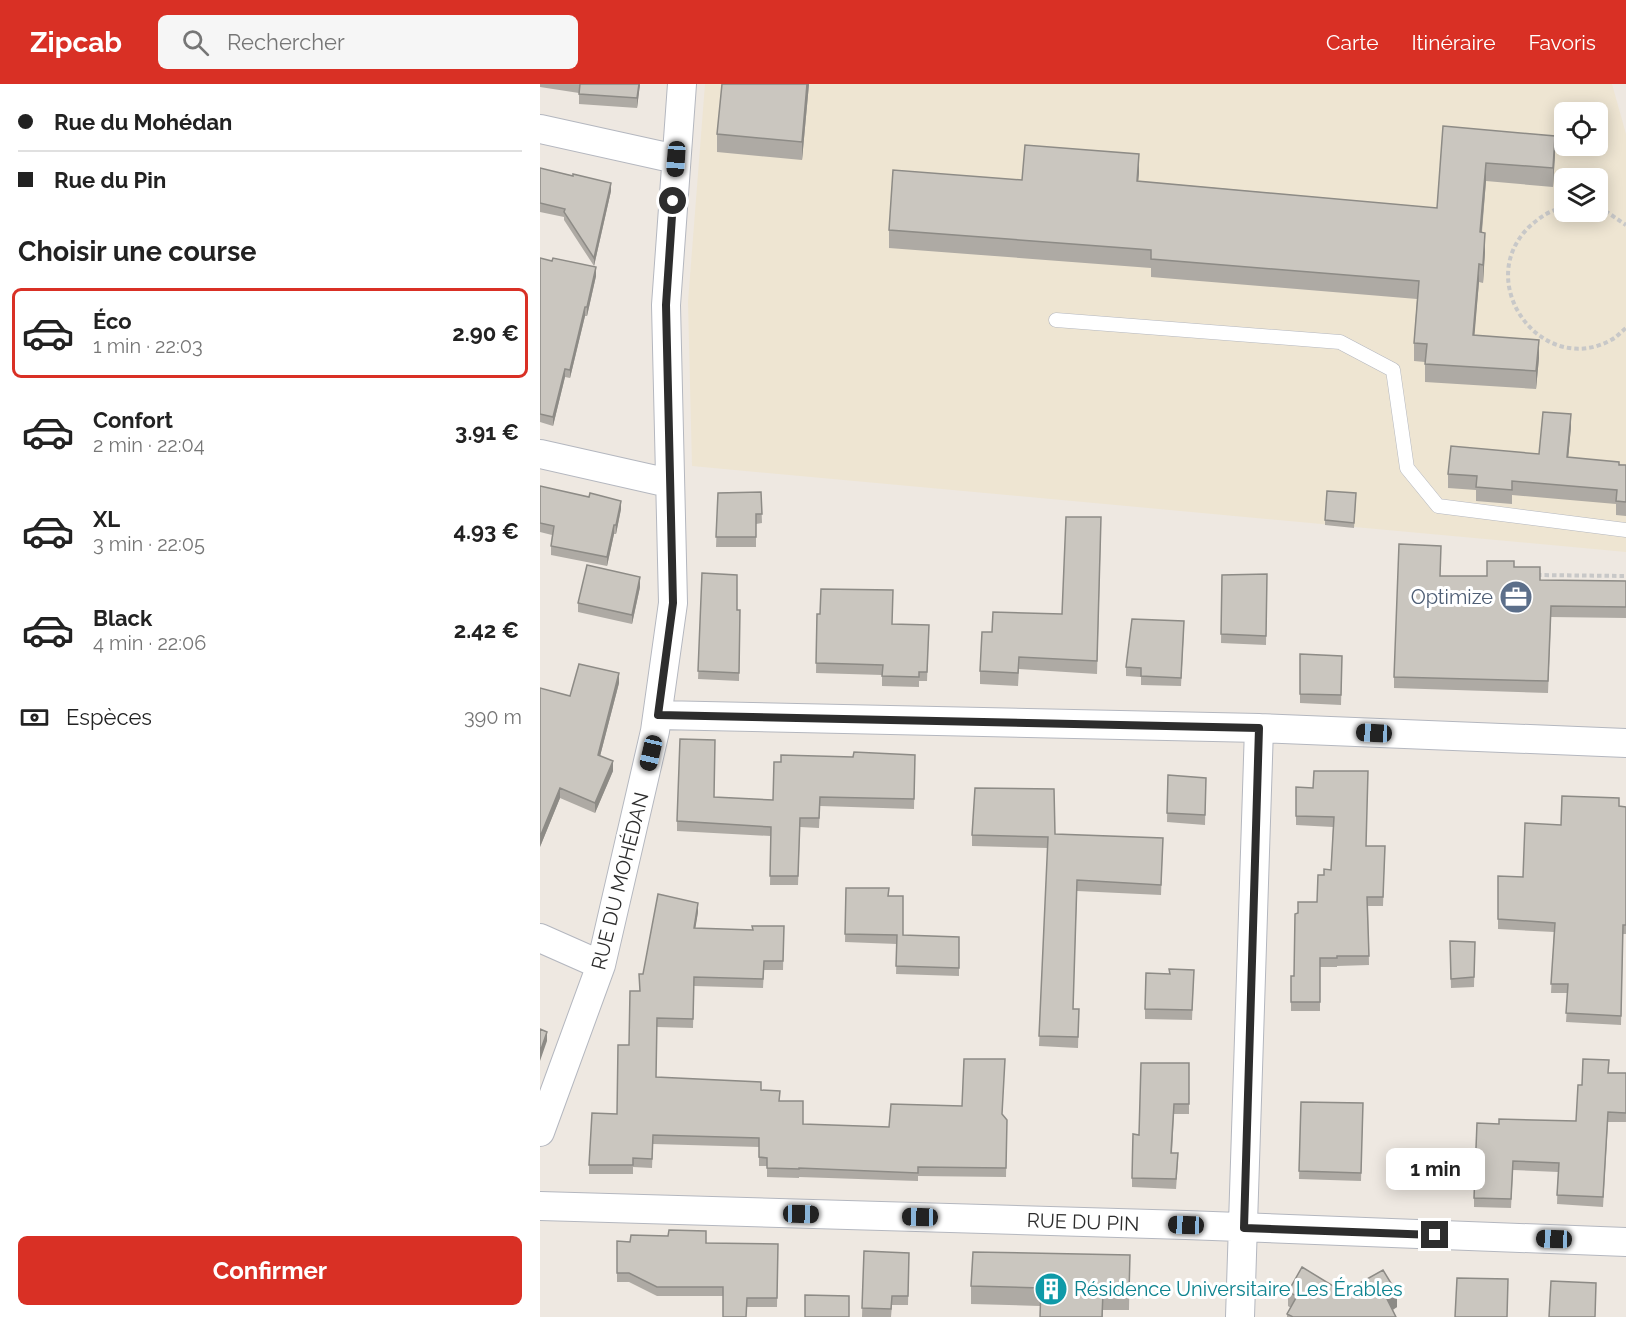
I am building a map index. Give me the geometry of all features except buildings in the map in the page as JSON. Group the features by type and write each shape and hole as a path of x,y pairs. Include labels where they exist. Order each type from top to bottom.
{"street":[{"name":"RUE DU MOHÉDAN","path":"540,1132 601,965 658,715 673,603 666,305 682,84"},
{"path":"540,129 676,159"},
{"path":"540,454 669,483"},
{"path":"658,715 1259,728 1626,743"},
{"path":"1240,1317 1259,728"},
{"path":"540,938 601,965"},
{"name":"RUE DU PIN","path":"540,1206 1626,1242"}],"lane":[{"path":"1056,320 1340,342 1393,370 1407,468 1438,506 1626,530"}],"path":[{"path":"1554,212 1538,218 1522,234 1511,255 1507,278 1512,302 1524,323 1542,338 1564,347 1588,347 1611,340 1626,328"},
{"path":"1608,213 1626,225"},
{"path":"1532,575 1626,576"}],"shaded area":[{"path":"705,84 1612,84 1626,134 1626,552 692,466 688,302"}],"place":[{"name":"Optimize","path":"1516,597"},
{"name":"Résidence Universitaire Les Érables","path":"1051,1289"}],"route":[{"path":"673,201 666,305 673,603 658,715 1259,728 1244,1228 1435,1235"}]}
